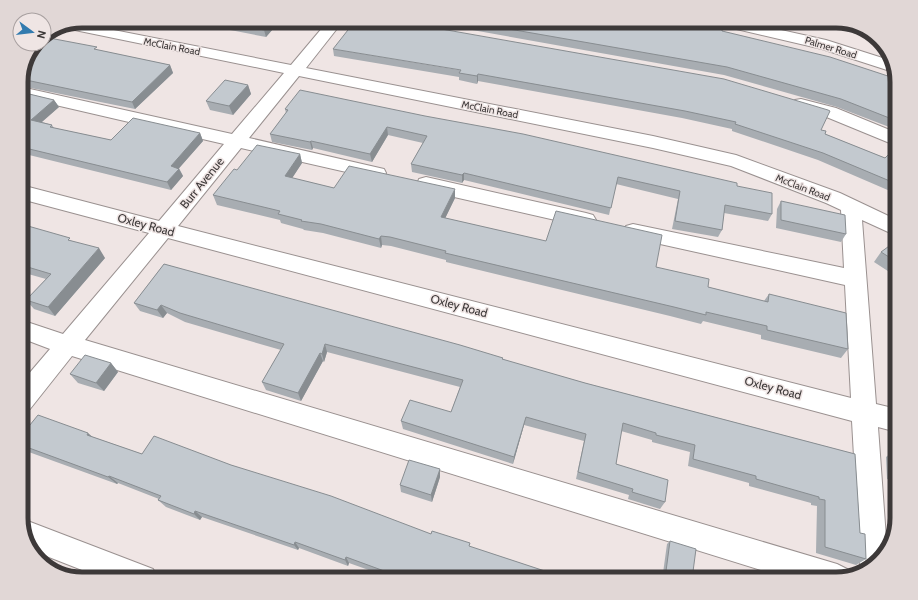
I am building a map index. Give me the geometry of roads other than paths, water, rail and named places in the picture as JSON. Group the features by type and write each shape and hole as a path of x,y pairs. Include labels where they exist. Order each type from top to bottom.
{"street":[{"name":"McClain Road","path":"81,28 653,142 736,162 833,198 890,226"},
{"name":"Burr Avenue","path":"28,393 330,28"},
{"name":"Palmer Road","path":"752,28 819,43 887,65"},
{"path":"28,94 236,142 856,279"},
{"path":"785,99 830,112 890,137"},
{"name":"Oxley Road","path":"28,194 890,419"},
{"path":"851,207 874,556"},
{"path":"28,331 813,572"},
{"path":"32,536 124,572"}]}
